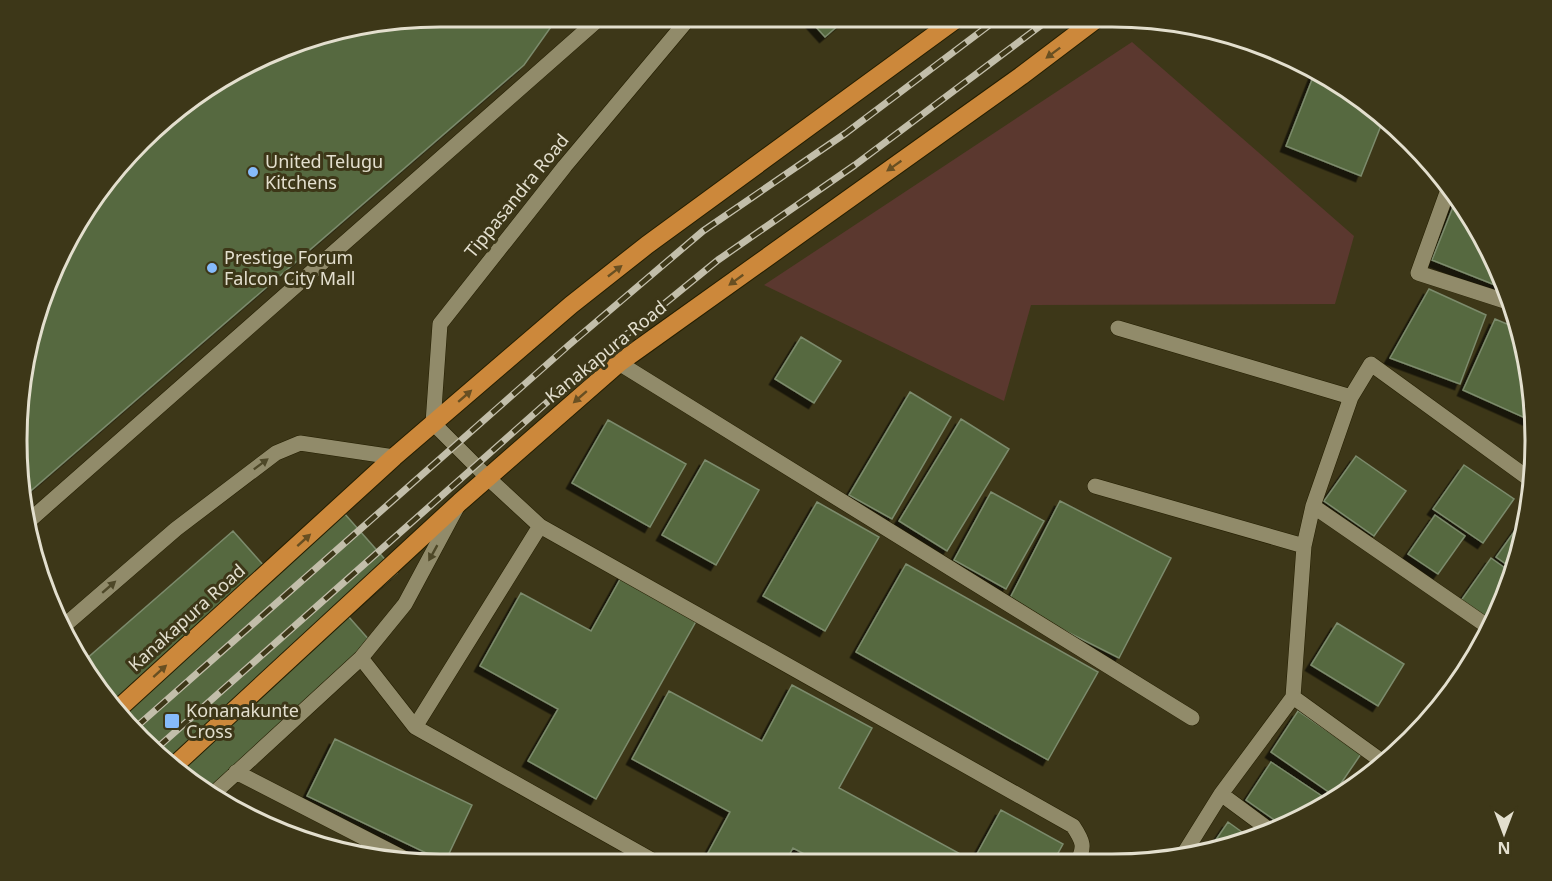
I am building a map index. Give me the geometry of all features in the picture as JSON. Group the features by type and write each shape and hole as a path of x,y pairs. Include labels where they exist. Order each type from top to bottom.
{"highway":[{"name":"Kanakapura Road","path":"123,705 433,423 571,305 639,252 945,27"},
{"name":"Kanakapura Road","path":"180,761 460,502 619,363 1087,27"}],"street":[{"path":"34,516 590,27"},
{"name":"Tippasandra Road","path":"433,423 440,324 565,166 679,27"},
{"path":"1445,197 1418,273 1500,299"},
{"path":"1118,328 1351,397"},
{"path":"619,363 1192,717"},
{"path":"1188,847 1221,794 1293,697 1304,546 1313,506 1351,397 1371,364 1523,475"},
{"path":"433,423 540,526 1073,826 1083,840 1081,854"},
{"path":"69,621 176,529 276,453 300,443 394,458"},
{"path":"1095,486 1304,546"},
{"path":"218,789 361,658 405,604 460,502"},
{"path":"1313,506 1482,623"},
{"path":"415,728 540,526"},
{"path":"361,658 415,728 641,854"},
{"path":"1293,697 1377,757"},
{"path":"236,772 388,850"},
{"path":"1221,794 1263,825"}],"shaded area":[{"path":"1132,42 1354,236 1335,304 1031,305 1004,401 764,285"}],"building":[{"name":"Prestige Forum Falcon City Mall","path":"551,27 524,65 31,491 27,440 31,387 41,333 58,282 82,234 112,189 148,148 168,130 189,112 234,82 282,58 333,41 360,35 413,28"},
{"path":"816,27 836,27 825,37"},
{"path":"1312,79 1363,112 1380,127 1361,176 1286,146"},
{"path":"1453,208 1470,234 1495,285 1432,260"},
{"path":"1429,289 1486,315 1460,384 1390,358"},
{"path":"1495,319 1508,325 1517,360 1524,418 1463,390"},
{"path":"801,337 841,361 814,403 775,379"},
{"path":"910,392 951,417 892,519 849,495"},
{"path":"961,419 1009,449 947,551 899,521"},
{"path":"608,420 686,464 650,527 572,483"},
{"path":"1356,456 1406,491 1374,536 1324,501"},
{"path":"705,460 759,490 716,565 662,535"},
{"path":"1464,465 1514,499 1483,543 1433,509"},
{"path":"991,492 1044,521 1006,589 954,560"},
{"path":"1060,501 1171,558 1119,658 1008,602"},
{"path":"817,502 879,537 825,631 763,596"},
{"path":"336,504 397,573 348,616 371,642 213,785 189,769 148,733 112,692 89,657 233,531 265,567"},
{"path":"1435,515 1465,536 1438,574 1408,554"},
{"path":"1515,531 1506,564 1496,557"},
{"path":"1491,558 1505,568 1484,619 1460,602"},
{"path":"906,564 1098,672 1048,760 856,652"},
{"path":"623,574 699,616 596,799 528,761 558,709 480,666 521,593 591,631"},
{"path":"1337,623 1404,664 1378,706 1311,665"},
{"path":"792,685 872,728 839,788 960,854 804,854 793,848 790,854 707,854 730,812 632,759 669,691 762,741"},
{"path":"1298,711 1361,754 1340,785 1329,792 1271,752"},
{"path":"335,739 472,805 449,854 427,854 307,796"},
{"path":"1271,762 1322,796 1275,820 1246,800"},
{"path":"1001,810 1063,844 1058,854 977,854"},
{"path":"1228,822 1243,832 1219,840 1215,841"}],"railway":[{"path":"140,724 569,345 703,231 846,133 987,27"},
{"path":"161,745 588,366 718,260 855,165 1039,27"}],"place":[{"name":"United Telugu Kitchens","path":"253,172"},
{"name":"Prestige Forum Falcon City Mall","path":"212,268"},
{"name":"Konanakunte Cross","path":"172,721"}]}
